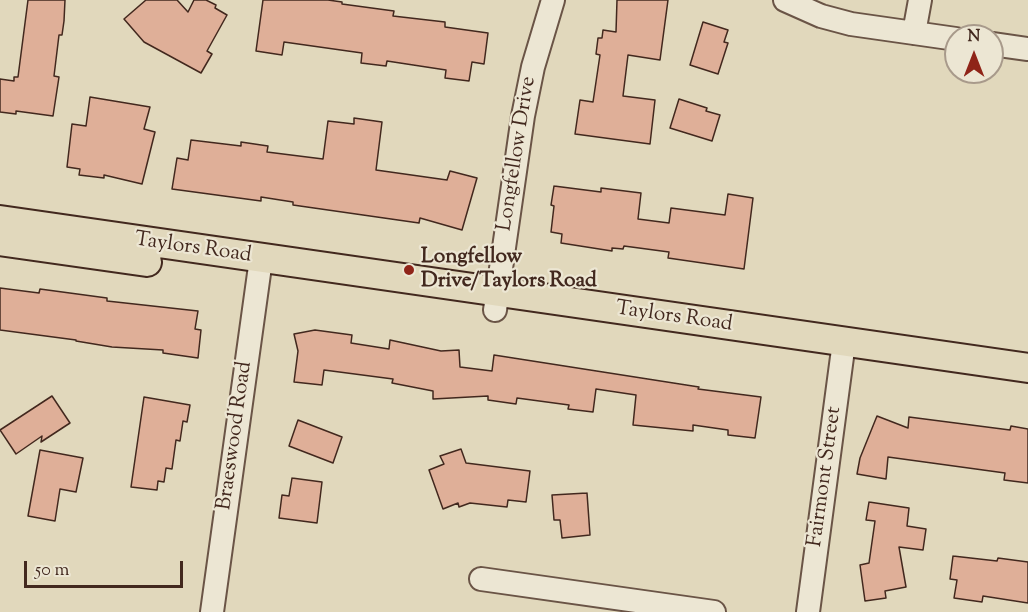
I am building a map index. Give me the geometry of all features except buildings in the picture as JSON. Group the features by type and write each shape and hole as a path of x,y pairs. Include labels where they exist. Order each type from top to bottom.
{"main road":[{"name":"Taylors Road","path":"0,220 260,269"},
{"name":"Taylors Road","path":"0,241 260,269 496,302 842,351 1028,386"},
{"name":"Taylors Road","path":"842,351 1028,368"}],"street":[{"path":"785,0 821,16 850,24 944,37"},
{"path":"914,33 920,0"},
{"name":"Longfellow Drive","path":"496,302 522,116 549,1"},
{"path":"1004,46 1028,49"},
{"name":"Braeswood Road","path":"212,612 260,269"},
{"name":"Fairmont Street","path":"808,612 842,351"},
{"path":"481,579 714,612"}],"place":[{"name":"Longfellow Drive/Taylors Road","path":"409,270"}]}
